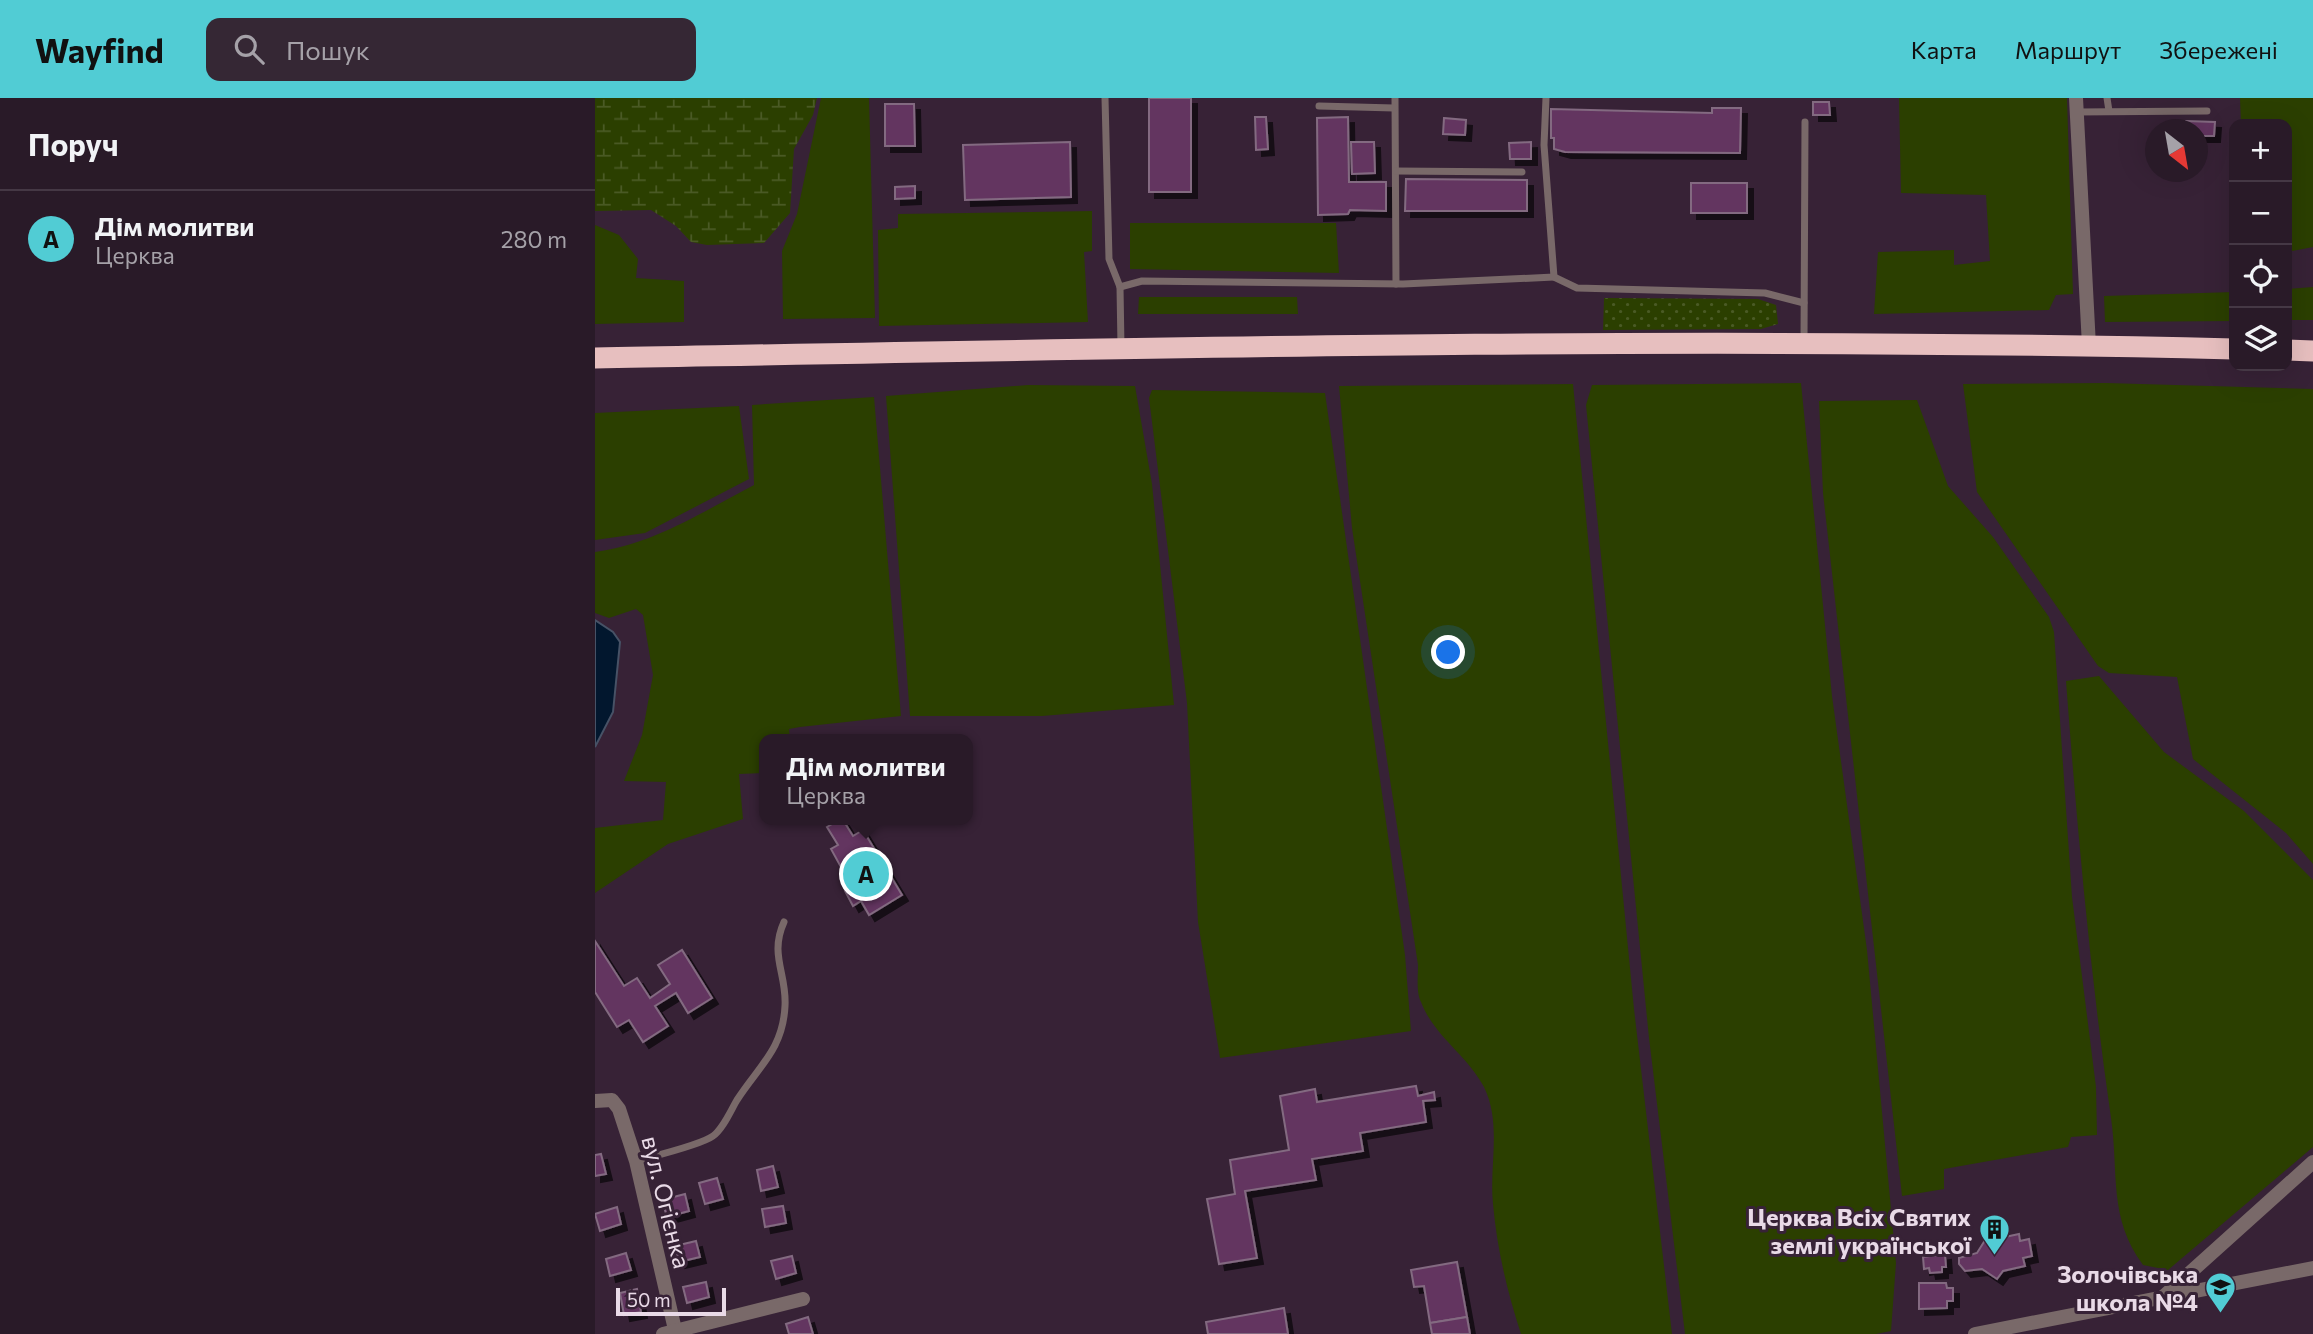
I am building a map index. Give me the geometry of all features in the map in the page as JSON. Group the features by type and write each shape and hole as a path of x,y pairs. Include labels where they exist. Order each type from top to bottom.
{"highway":[{"path":"595,359 1121,348 1804,344 2089,345 2229,349"},
{"path":"2292,350 2313,351"}],"street":[{"path":"2077,105 2089,345"},
{"name":"вул. Огієнка","path":"595,1101 612,1100 619,1109 636,1161 671,1333"},
{"path":"2162,1298 2313,1162"},
{"path":"1975,1334 2313,1268"},
{"path":"671,1333 803,1298"}],"lane":[{"path":"1105,98 1109,259 1120,287 1121,348"},
{"path":"1395,98 1396,284"},
{"path":"1546,98 1544,145 1553,277"},
{"path":"2107,98 2109,111"},
{"path":"2077,105 2109,111 2207,111"},
{"path":"1319,106 1394,108"},
{"path":"1804,344 1805,122"},
{"path":"1396,171 1522,172"},
{"path":"1120,287 1142,281 1396,284 1553,277 1577,288 1765,293 1804,303"},
{"path":"636,1161 714,1135 743,1092 767,1063 782,1032 786,1003 776,956 778,935 784,922"}],"green space":[{"path":"595,98 817,98 813,115 794,149 790,213 764,243 707,245 691,242 676,226 651,210 595,211"},
{"path":"821,98 869,98 875,318 783,319 782,251 797,214"},
{"path":"1899,98 2067,98 2073,294 2056,295 2049,310 1874,314 1878,252 1954,250 1954,265 1990,261 1986,195 1901,193"},
{"path":"2240,98 2313,98 2313,247 2292,251 2292,119 2241,119"},
{"path":"1092,211 1092,251 1084,252 1088,322 879,326 878,230 898,228 898,214"},
{"path":"1130,223 1336,223 1339,273 1130,269"},
{"path":"595,225 619,235 638,259 636,278 684,281 684,322 595,324"},
{"path":"2313,287 2313,320 2292,320 2292,289"},
{"path":"2229,292 2229,321 2105,322 2104,296"},
{"path":"1139,297 1297,297 1298,314 1138,314"},
{"path":"1604,298 1758,299 1776,305 1778,324 1761,329 1603,330"},
{"path":"1801,383 1832,696 1867,950 1896,1263 1891,1331 1876,1334 1685,1334 1649,1038 1586,405 1592,385"},
{"path":"2106,383 2313,389 2313,864 2286,833 2193,759 2177,677 2109,673 2098,666 1977,492 1963,384"},
{"path":"1573,384 1634,1009 1672,1334 1521,1334 1503,1270 1497,1237 1492,1189 1494,1130 1489,1101 1477,1076 1434,1025 1418,994 1418,965 1352,528 1339,386"},
{"path":"1028,385 1135,386 1152,484 1174,705 1042,716 910,716 886,396"},
{"path":"1152,390 1325,393 1405,955 1411,1031 1220,1058 1198,922 1187,703 1149,398"},
{"path":"874,397 901,716 800,727 789,729 790,734 759,734 759,773 739,774 743,819 668,844 595,893 595,828 663,820 666,782 624,781 642,735 653,675 643,615 636,609 609,618 595,613 595,552 617,548 658,534 754,485 752,405"},
{"path":"1917,400 1948,486 1993,537 2049,617 2054,632 2072,897 2096,1087 2097,1135 2071,1137 2068,1147 1944,1169 1944,1189 1902,1196 1823,493 1819,401"},
{"path":"739,406 749,479 645,533 595,540 595,413"},
{"path":"2099,676 2164,752 2244,811 2313,880 2313,1147 2168,1270 2143,1265 2124,1230 2117,1194 2085,900 2066,681"}],"water":[{"path":"595,620 613,632 620,642 613,712 595,747"}],"building":[{"path":"1149,98 1191,98 1191,192 1149,192"},
{"path":"1813,102 1829,102 1830,115 1813,115"},
{"path":"885,104 914,104 915,146 885,146"},
{"path":"1712,108 1741,108 1740,153 1565,152 1554,149 1554,138 1551,138 1551,109 1712,113"},
{"path":"1255,117 1266,117 1268,149 1256,150"},
{"path":"1348,117 1349,182 1386,182 1386,211 1350,210 1348,214 1318,215 1317,118"},
{"path":"1444,118 1466,120 1465,135 1443,134"},
{"path":"2208,122 2215,122 2214,136 2208,136"},
{"path":"1070,142 1071,197 965,200 963,145"},
{"path":"1351,142 1374,142 1375,173 1352,174"},
{"path":"1531,142 1531,159 1510,159 1509,143"},
{"path":"1406,179 1527,180 1527,211 1405,211"},
{"path":"1691,183 1747,183 1747,213 1691,213"},
{"path":"915,186 915,198 895,199 895,187"},
{"path":"846,825 853,836 863,830 902,895 869,915 861,901 853,906 845,891 852,887 831,849 838,845 827,827"},
{"path":"595,941 624,986 637,978 650,998 670,984 658,965 682,950 712,998 688,1013 676,993 655,1006 668,1026 643,1042 629,1020 617,1027 595,992"},
{"path":"1416,1086 1418,1096 1434,1092 1435,1100 1423,1101 1426,1122 1360,1133 1363,1151 1312,1159 1316,1180 1245,1191 1257,1258 1219,1264 1207,1199 1235,1194 1230,1160 1289,1150 1280,1096 1315,1089 1317,1102"},
{"path":"601,1154 606,1174 595,1176 595,1155"},
{"path":"773,1166 778,1187 761,1191 757,1170"},
{"path":"717,1178 723,1199 705,1204 699,1183"},
{"path":"685,1194 689,1211 667,1217 662,1200"},
{"path":"783,1206 786,1223 765,1227 762,1209"},
{"path":"617,1207 621,1224 600,1231 595,1214"},
{"name":"Церква Всіх Святих землі української","path":"1989,1234 1996,1239 2019,1234 2020,1241 2029,1239 2032,1256 2023,1258 2025,1266 2003,1271 1997,1279 1982,1269 1965,1271 1959,1264 1959,1258 1977,1253"},
{"path":"696,1241 700,1257 679,1262 675,1246"},
{"path":"626,1253 631,1270 610,1276 606,1259"},
{"path":"1945,1254 1946,1267 1942,1267 1942,1272 1930,1273 1929,1268 1924,1269 1923,1257"},
{"path":"792,1256 796,1273 776,1279 771,1261"},
{"path":"1457,1262 1467,1317 1430,1323 1424,1286 1414,1287 1411,1270"},
{"path":"706,1282 709,1297 687,1303 683,1287"},
{"path":"1919,1283 1946,1283 1947,1288 1953,1288 1953,1301 1947,1301 1947,1308 1919,1309"},
{"path":"637,1289 641,1312 624,1315 620,1293"},
{"path":"1284,1308 1288,1334 1208,1334 1206,1322"},
{"path":"808,1317 813,1334 789,1334 786,1324"},
{"path":"1467,1317 1470,1334 1432,1334 1430,1323"}],"place":[{"name":"Дім молитви","path":"866,874"},
{"name":"Церква Всіх Святих землі української","path":"1994,1257"},
{"name":"Золочівська школа №4","path":"2221,1314"}]}
